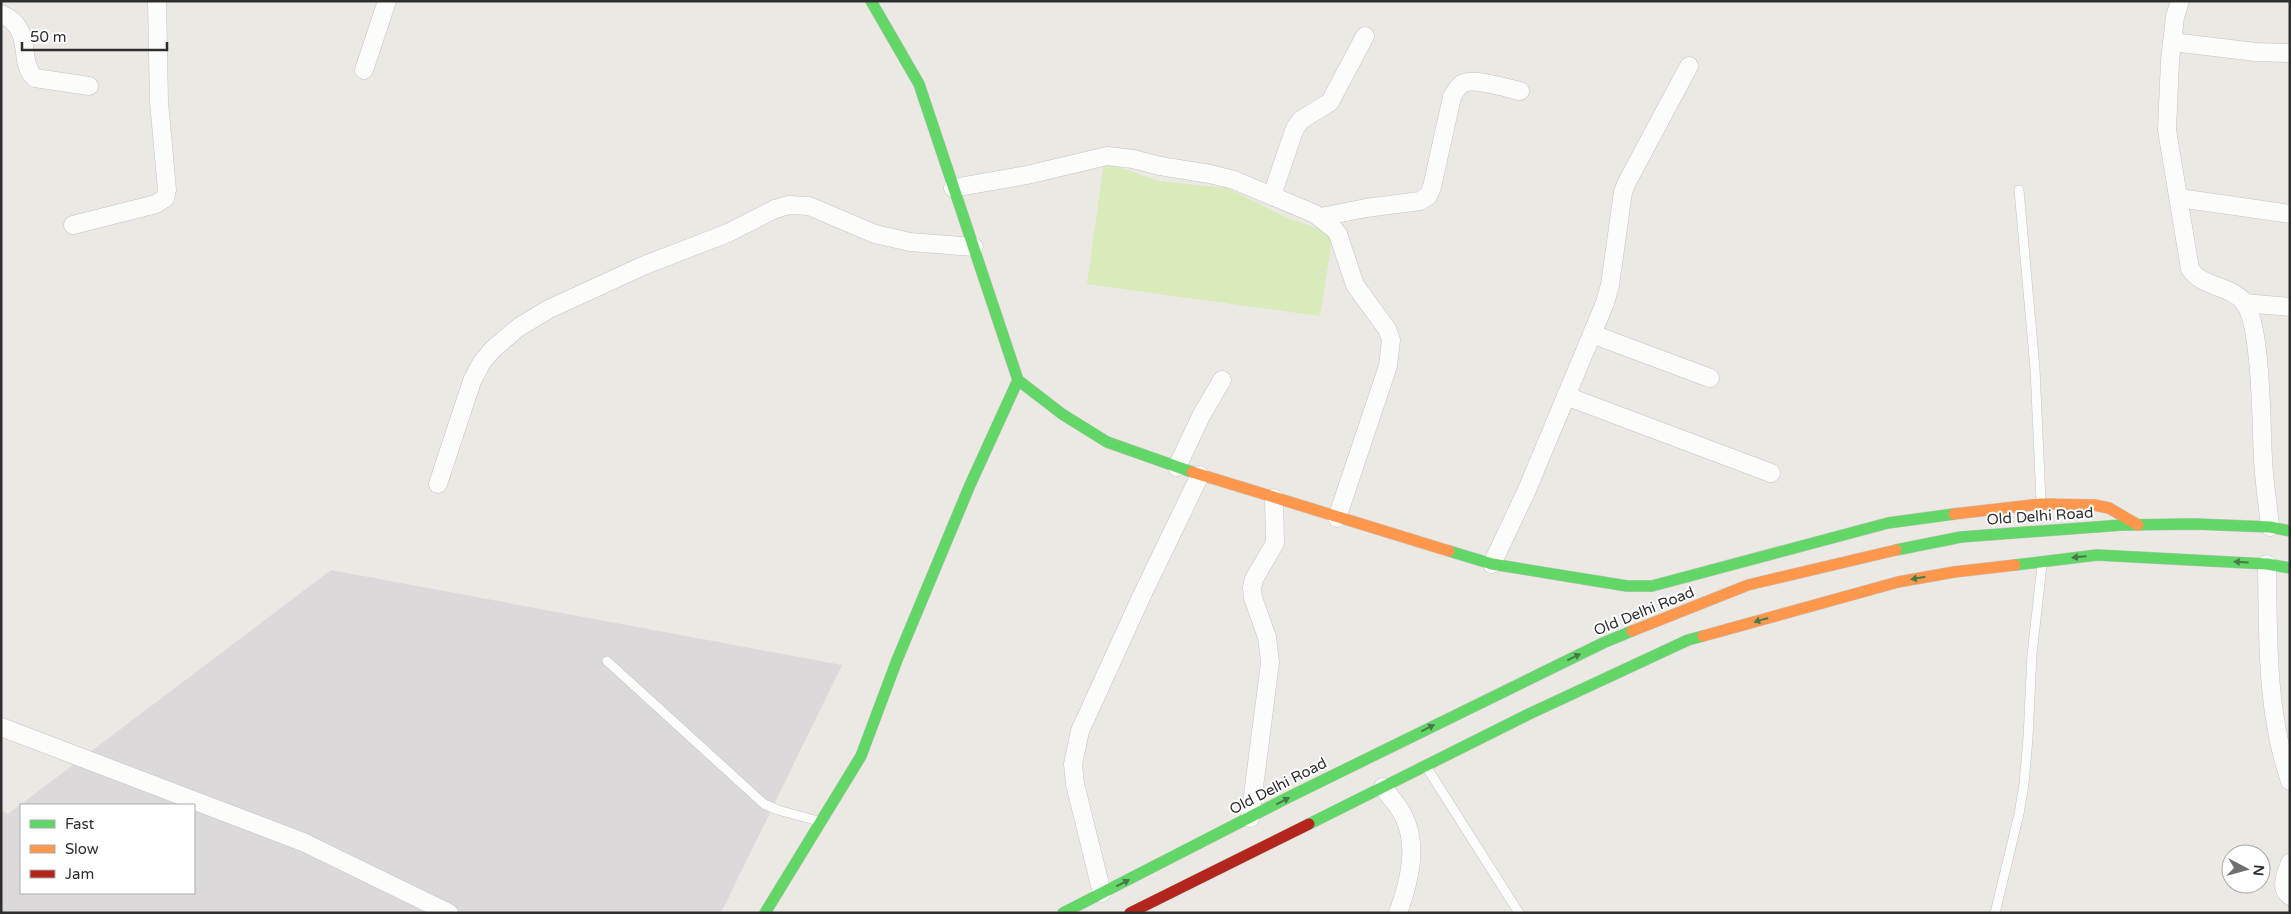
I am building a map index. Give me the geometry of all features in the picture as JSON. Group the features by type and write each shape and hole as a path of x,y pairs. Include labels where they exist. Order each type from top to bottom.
{"main road":[{"path":"871,1 919,84 1018,380 1062,414 1107,442 1200,475 1492,564 1627,586 1652,586 1888,523 1965,512 2041,504 2101,505 2120,513 2138,525"},
{"path":"765,913 861,756 897,660 1018,380"},
{"name":"Old Delhi Road","path":"1063,913 1603,643 1748,585 1885,552 1961,537 2057,528 2138,525 2270,527 2290,531"},
{"path":"1130,913 1529,714 1688,640 1898,582 2042,560 2097,555 2267,564 2290,568"}],"street":[{"path":"73,225 156,204 165,198 167,183 159,102 157,1"},
{"path":"364,70 387,1"},
{"path":"2180,1 2177,7 2172,42 2167,97 2167,130 2190,269 2204,282 2237,295 2249,311 2256,342 2263,462 2270,527"},
{"path":"1,14 16,23 24,42 28,70 35,78 89,86"},
{"path":"1272,195 1295,128 1301,120 1330,102 1365,36"},
{"path":"2172,42 2256,52 2290,53"},
{"path":"1492,564 1526,492 1592,334 1610,285 1627,182 1689,66"},
{"path":"1321,217 1366,208 1420,201 1428,196 1432,187 1452,97 1457,87 1473,81 1520,91"},
{"path":"953,188 1107,156 1234,180 1321,217 1338,234 1355,286 1387,328 1391,340 1388,366 1337,518"},
{"path":"2179,198 2290,214"},
{"path":"438,484 472,381 482,362 493,350 519,328 549,309 645,265 728,233 775,210 800,204 809,206 868,232 890,238 974,247"},
{"path":"2244,303 2290,306"},
{"path":"1592,334 1710,378"},
{"path":"1177,467 1201,416 1222,380"},
{"path":"1566,396 1771,473"},
{"path":"1102,893 1075,784 1073,764 1075,748 1080,731 1139,602 1200,475"},
{"path":"1250,818 1270,663 1267,637 1253,598 1252,588 1254,579 1275,542 1276,518 1274,498"},
{"path":"2267,564 2272,691 2276,732 2290,781"},
{"path":"1,726 303,842 449,913"},
{"path":"1382,787 1403,816 1411,845 1410,870 1398,913"},
{"path":"2290,863 2284,878 2286,893 2290,896"}],"lane":[{"path":"2019,190 2035,369 2041,504"},
{"path":"1995,913 2019,814 2024,784 2032,654 2042,560"},
{"path":"607,661 764,804 820,822"},
{"path":"1426,765 1518,913"}],"shaded area":[{"path":"331,570 842,665 721,913 1,913 1,810 8,814 20,805 20,894 195,894 195,804 21,804"}],"green space":[{"path":"1104,162 1159,181 1227,188 1290,219 1333,233 1320,316 1087,284"}],"traffic: fast":[{"path":"871,1 919,84 1018,380 1062,414 1107,442 1192,472"},
{"path":"765,913 861,756 897,660 970,485 1018,380"},
{"path":"1449,551 1492,564 1627,586 1652,586 1888,523 1954,514"},
{"path":"1896,550 1961,537 2122,525 2195,524 2270,527 2290,531"},
{"path":"2015,565 2097,555 2267,564 2290,568"},
{"path":"1063,913 1289,797 1603,643 1632,631"},
{"path":"1309,824 1529,714 1688,640 1703,636"}],"traffic: slow":[{"path":"1192,472 1449,551"},
{"path":"1954,514 2041,504 2094,505 2109,508 2138,525"},
{"path":"1632,631 1748,585 1896,550"},
{"path":"1703,636 1898,582 1954,572 2015,565"}],"traffic: jam":[{"path":"1130,913 1309,824"}]}
